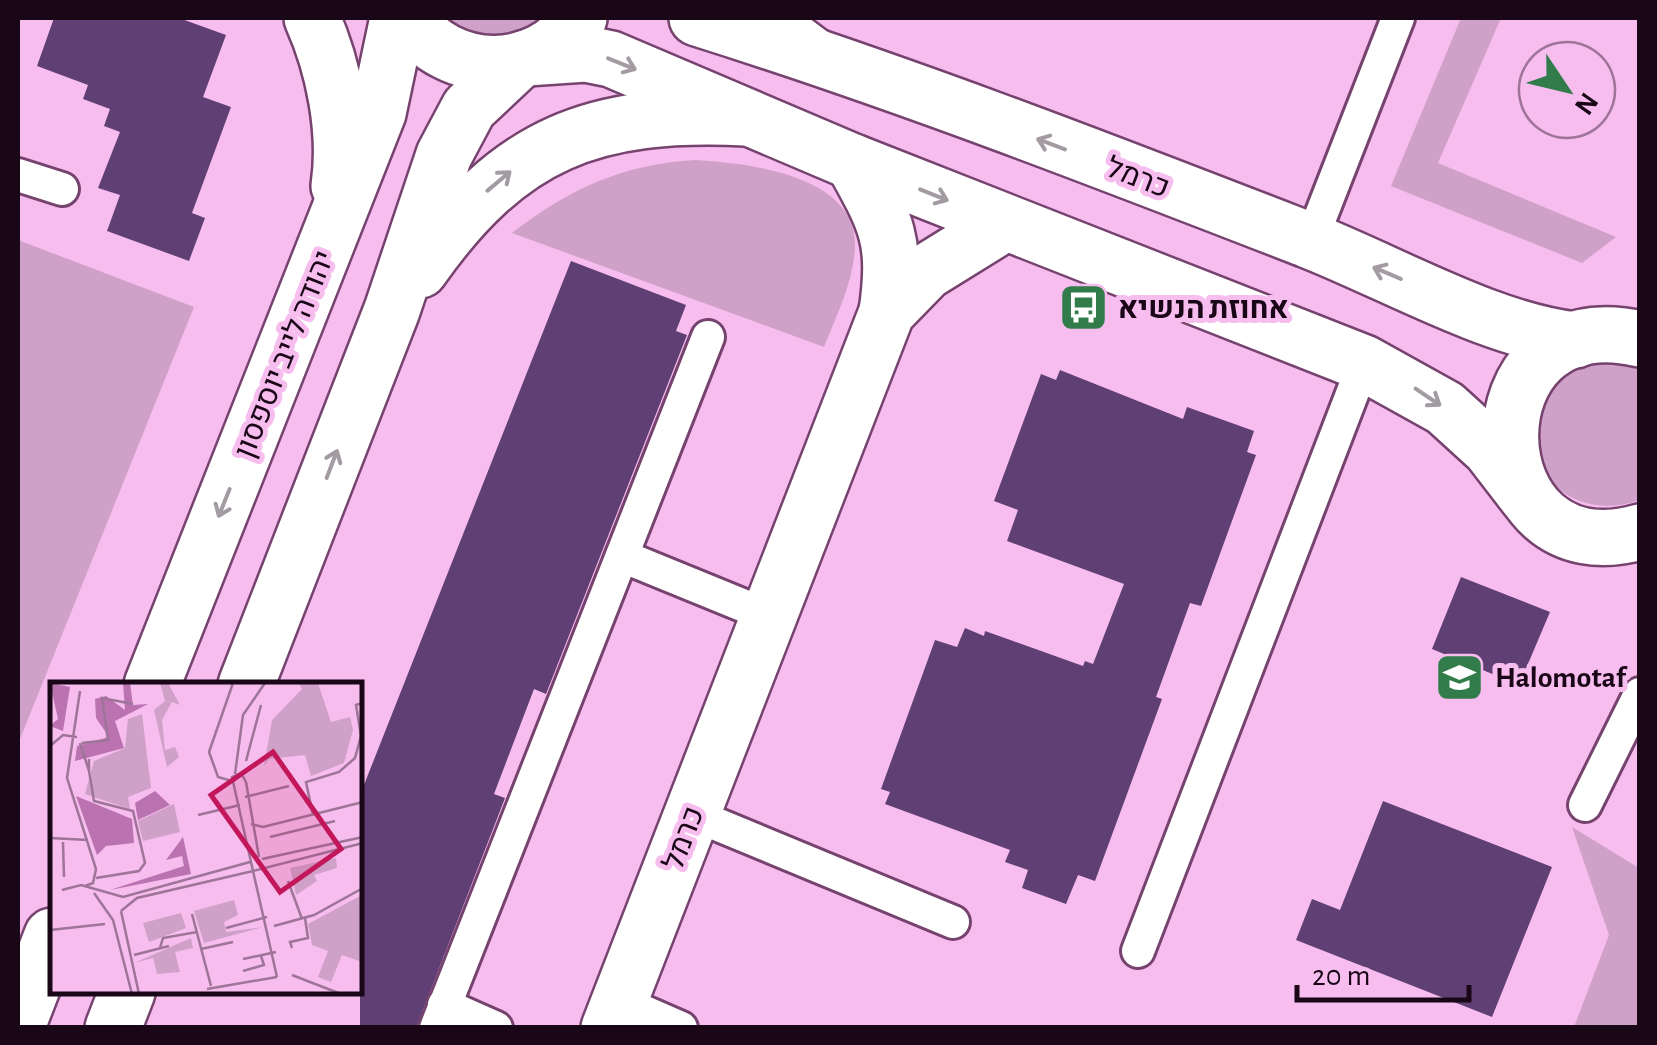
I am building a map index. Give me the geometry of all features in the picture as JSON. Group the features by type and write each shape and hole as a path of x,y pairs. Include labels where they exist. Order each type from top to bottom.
{"street":[{"path":"312,18 332,79 339,128 341,172 332,234"},
{"name":"יהודה לייב יוספסון","path":"153,682 384,94 398,18"},
{"path":"408,18 433,44 458,58 488,64 586,54 610,58 1005,224 1364,363 1445,408 1490,449 1527,497 1550,519 1580,534 1638,538"},
{"path":"247,682 392,310 458,124 485,91 522,60 554,44 579,18"},
{"name":"כרמל","path":"698,18 811,54 1311,241 1521,329 1576,340"},
{"path":"763,18 811,54"},
{"path":"392,310 446,233 478,198 548,148 624,121 664,116 746,118"},
{"name":"כרמל","path":"614,1014 887,312 892,272 887,223 853,162"},
{"name":"כרמל","path":"887,312 926,272 1005,224"},
{"path":"1527,497 1508,454 1512,407 1536,365 1576,340 1606,334 1640,339"},
{"path":"18,1024 50,941"},
{"path":"113,1028 126,995"}],"lane":[{"path":"1311,241 1398,18"},
{"path":"18,175 62,190"},
{"path":"496,1028 440,1016 708,337"},
{"path":"1138,951 1364,363"},
{"path":"622,556 769,616"},
{"path":"1585,805 1640,694"},
{"path":"692,814 953,922"},
{"path":"614,1014 681,1028"}],"shaded area":[{"path":"416,18 567,18 528,50"},
{"path":"1461,18 1501,18 1438,163 1616,237 1582,263 1391,186"},
{"path":"695,160 768,169 817,187 837,201 850,220 855,243 852,270 824,347 512,233 576,192 620,173"},
{"path":"18,240 194,307 18,744"},
{"path":"1575,355 1639,355 1639,500 1597,505 1578,500 1561,491 1538,460 1534,440 1538,394 1548,379"},
{"path":"1572,827 1639,868 1639,1027 1574,1027 1609,935"}],"building":[{"path":"54,18 179,18 226,35 203,97 231,107 192,213 205,218 189,261 107,231 120,195 98,188 120,132 104,126 110,109 83,99 88,85 37,66"},
{"path":"571,261 686,305 676,331 687,335 546,694 534,689 494,794 505,798 416,1028 360,1028 362,790"},
{"path":"1060,370 1183,419 1187,407 1254,431 1247,452 1256,455 1201,606 1190,603 1156,697 1162,699 1095,881 1078,875 1066,904 1022,888 1028,870 1005,862 1010,850 885,804 890,792 881,789 935,640 957,647 965,628 984,636 985,631 1083,666 1085,661 1093,664 1124,584 1007,541 1018,510 994,501 1041,374 1056,380"},
{"path":"1461,577 1550,612 1519,685 1432,649"},
{"path":"1383,801 1552,867 1492,1017 1296,940 1312,899 1340,910"}],"place":[{"name":"אחוזת הנשיא","path":"1083,308"},
{"name":"Halomotaf","path":"1460,677"}]}
